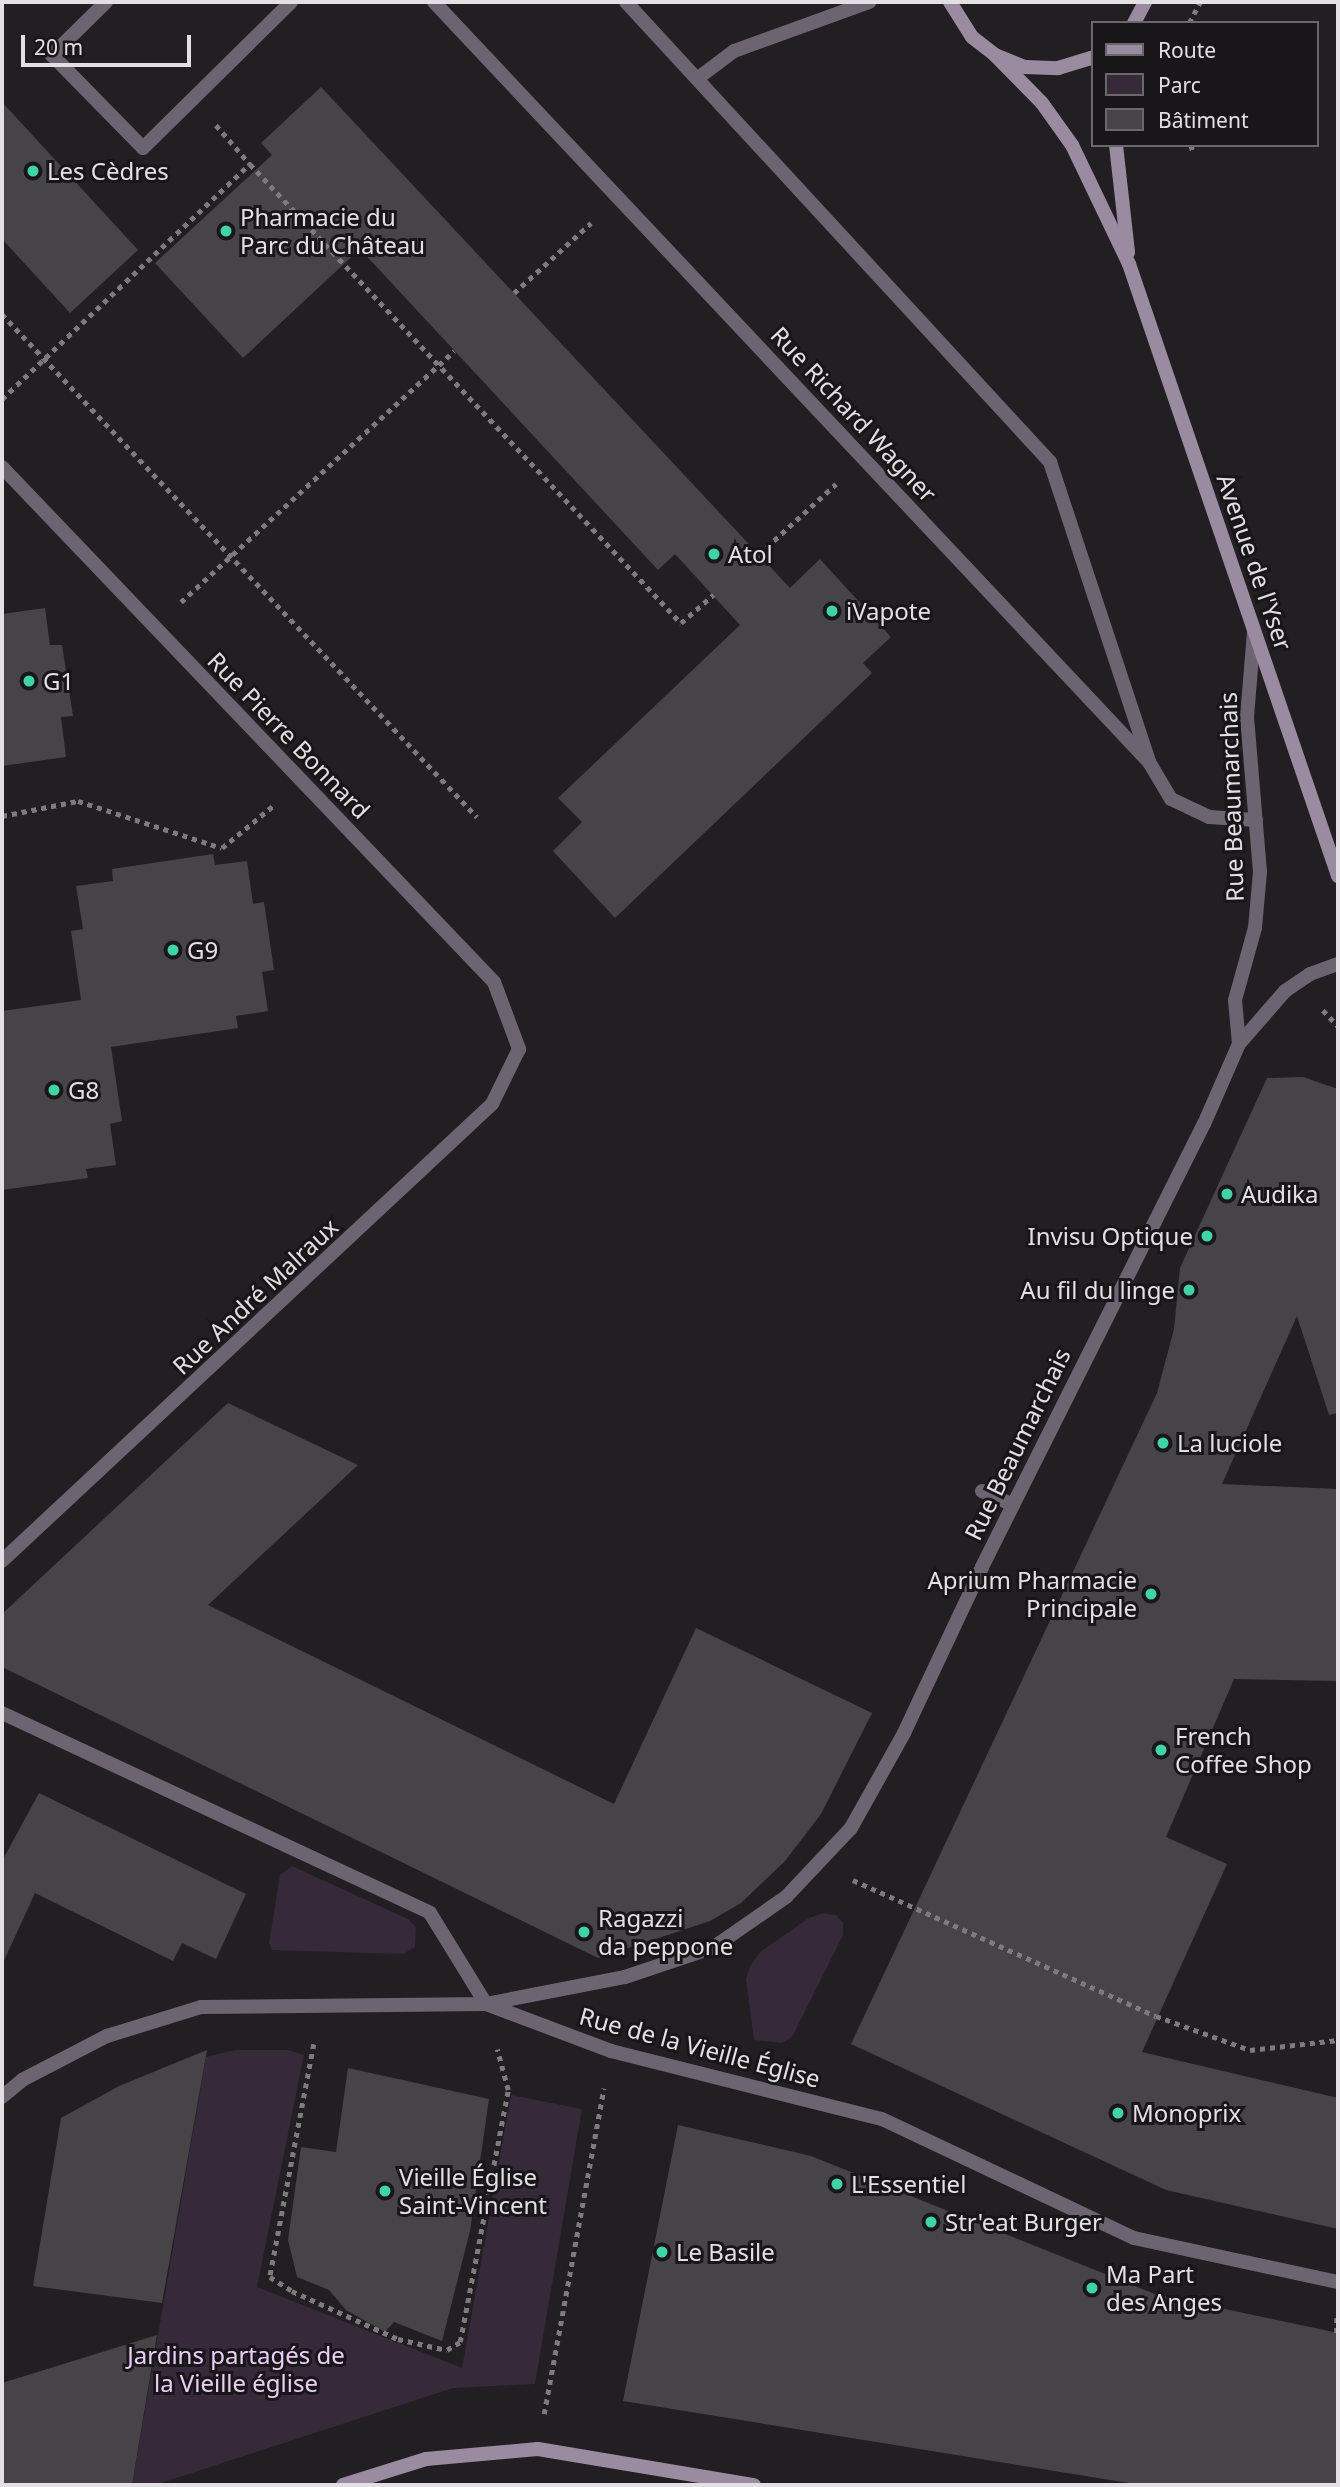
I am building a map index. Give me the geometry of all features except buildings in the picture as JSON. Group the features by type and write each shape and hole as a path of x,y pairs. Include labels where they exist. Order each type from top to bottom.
{"main road":[{"name":"Avenue de l'Yser","path":"950,2 972,37 995,55 1042,103 1072,145 1129,264 1338,876"},
{"path":"1136,21 1145,2"},
{"path":"995,55 1025,67 1058,68 1092,57"},
{"name":"Avenue de l'Yser","path":"1116,147 1129,264"},
{"path":"344,2485 426,2459 538,2449 754,2485"}],"street":[{"path":"106,2 52,55 143,148 291,2"},
{"name":"Rue Richard Wagner","path":"434,2 865,457 1149,762 1171,799 1209,817 1256,820"},
{"path":"626,2 1050,462 1149,762"},
{"path":"698,78 734,51 869,2"},
{"name":"Rue Pierre Bonnard","path":"2,467 494,982 519,1049"},
{"name":"Rue Beaumarchais","path":"1239,1044 1236,1000 1255,928 1259,883 1247,718 1255,630"},
{"name":"Rue Beaumarchais","path":"486,2004 625,1977 714,1947 786,1898 820,1865 851,1828 904,1733 982,1567 1204,1124 1239,1044 1285,991 1310,974 1338,964"},
{"name":"Rue André Malraux","path":"2,1561 492,1104 519,1049"},
{"path":"982,1491 1013,1505"},
{"path":"2,1713 430,1913 486,2004"},
{"name":"Rue de la Vieille Église","path":"2,2097 22,2080 107,2036 201,2007 486,2004 611,2051 882,2119 1133,2238 1338,2282"}],"path":[{"path":"1190,21 1200,2"},
{"path":"193,98 250,164 681,623 713,595"},
{"path":"1192,147 1194,154"},
{"path":"2,399 250,164"},
{"path":"514,293 619,198"},
{"path":"2,314 477,817"},
{"path":"154,626 454,351"},
{"path":"759,554 865,457"},
{"path":"2,816 78,801 222,848 302,782"},
{"path":"820,1865 1156,2015 1250,2050 1338,2040"},
{"path":"321,2005 270,2277 292,2291 398,2339 447,2350 460,2342 508,2090 486,2004"},
{"path":"538,2449 611,2051"}],"green space":[{"path":"292,1866 408,1919 416,1927 415,1947 403,1954 272,1950 269,1943 280,1875"},
{"path":"823,1913 836,1915 843,1923 843,1935 792,2037 782,2043 754,2040 746,1979 750,1966 760,1952 809,1918"},
{"name":"Jardins partagés de la Vieille église","path":"235,2050 288,2050 304,2055 257,2287 462,2368 511,2095 582,2109 535,2384 453,2388 155,2485 132,2485 206,2057"}],"tram line":[{"path":"513,2485 550,2485"}],"place":[{"name":"Les Cèdres","path":"33,171"},
{"name":"Pharmacie du Parc du Château","path":"226,231"},
{"name":"Atol","path":"714,554"},
{"name":"iVapote","path":"832,611"},
{"name":"G1","path":"29,681"},
{"name":"G9","path":"173,950"},
{"name":"G8","path":"54,1090"},
{"name":"Audika","path":"1227,1194"},
{"name":"Invisu Optique","path":"1207,1236"},
{"name":"Au fil du linge","path":"1189,1290"},
{"name":"La luciole","path":"1163,1443"},
{"name":"Aprium Pharmacie Principale","path":"1151,1594"},
{"name":"French Coffee Shop","path":"1161,1750"},
{"name":"Ragazzi da peppone","path":"584,1932"},
{"name":"Monoprix","path":"1118,2113"},
{"name":"L'Essentiel","path":"837,2184"},
{"name":"Vieille Église Saint-Vincent","path":"385,2191"},
{"name":"Str'eat Burger","path":"931,2222"},
{"name":"Le Basile","path":"662,2252"},
{"name":"Ma Part des Anges","path":"1092,2288"}]}
